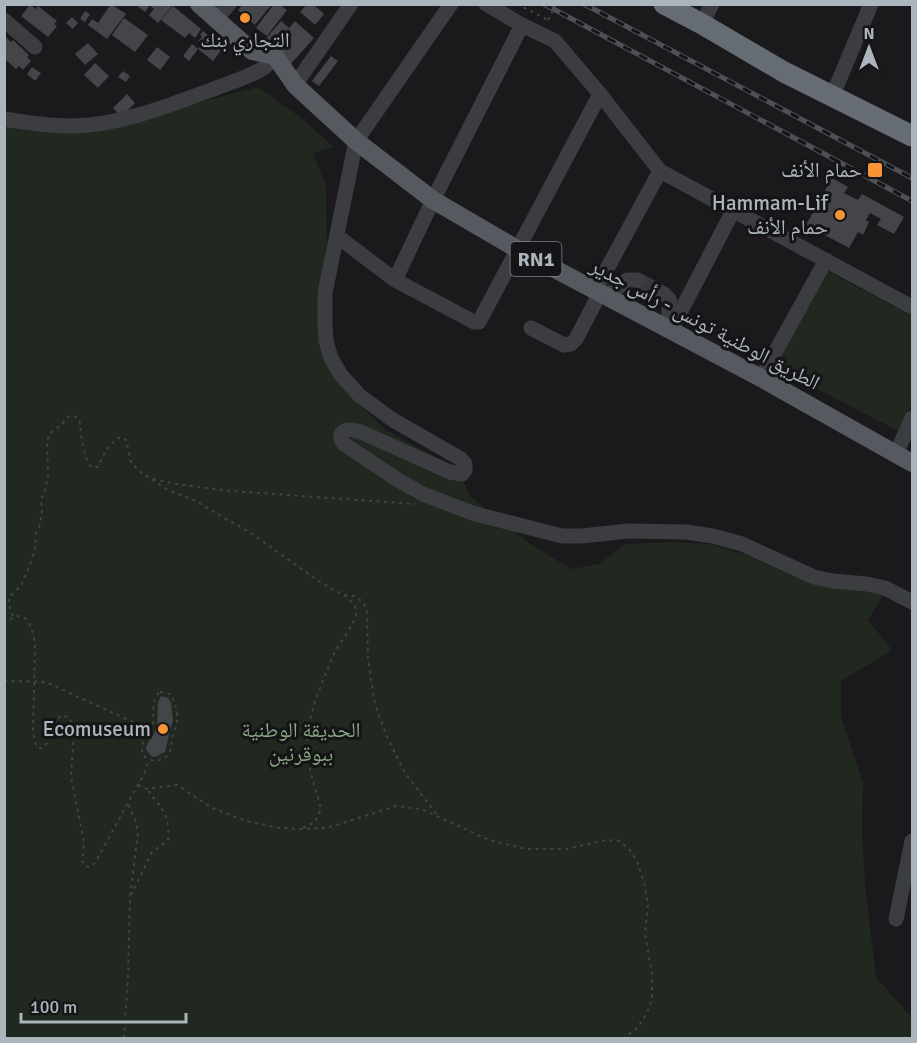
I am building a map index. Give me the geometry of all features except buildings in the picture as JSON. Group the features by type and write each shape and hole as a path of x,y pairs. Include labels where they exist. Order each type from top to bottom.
{"highway":[{"path":"664,4 707,14 784,72 912,136"},
{"path":"688,4 912,123"}],"main road":[{"path":"199,4 252,51 275,56"},
{"name":"الطريق الوطنية تونس - رأس جدير","path":"275,56 295,86 357,141 433,200 517,249 761,378 912,463"}],"street":[{"path":"216,19 229,4"},
{"path":"295,86 351,4"},
{"path":"450,4 357,141 325,293 324,323 331,358 340,375 360,396 393,420 461,459 465,464 465,470 462,474 450,472 361,432 349,429 344,430 341,434 344,444 423,494 472,513 562,536 628,531 686,532 713,536 742,544 814,577 885,588 912,602"},
{"path":"486,4 555,41 660,171 912,307"},
{"path":"837,85 871,4"},
{"path":"4,20 35,47"},
{"path":"394,280 522,25"},
{"path":"4,118 40,125 74,126 117,120 172,104 250,75 265,68 275,56"},
{"path":"337,236 394,280 477,323 600,94"},
{"path":"531,328 564,345 574,342 660,171"},
{"path":"669,330 734,209"},
{"path":"761,378 826,260"},
{"path":"600,294 627,280 638,280"},
{"path":"664,294 670,302 669,330"},
{"path":"896,454 912,418"},
{"path":"896,919 912,841"}],"path":[{"path":"517,4 548,20 556,4"},
{"path":"13,616 9,597 21,586 30,565 42,513 41,499 48,475 47,440 51,430 60,426 69,416 80,420 87,462 92,467 98,467 105,449 112,441 120,438 126,440 131,462 139,471 168,490 194,500 248,531 323,584 344,595 354,604 356,614 335,652 316,697 309,722 307,742 309,768 321,809 315,822 301,829"},
{"path":"150,478 175,484 232,491 419,505"},
{"path":"344,595 354,596 363,602 368,612 368,658 371,680 375,704 387,737 405,773 438,816"},
{"path":"4,624 13,616 19,615 25,618 33,632 35,646 33,732 38,748 43,748 47,744 57,719 62,715 68,717 72,722 74,728 71,777 84,843 82,861 85,866 90,867 95,863 145,772 149,760"},
{"path":"4,681 46,682 151,730"},
{"path":"160,692 170,694 175,700 177,722 170,751 165,758 149,760 143,754 143,743 151,730 155,696 160,692"},
{"path":"130,897 153,852 168,840 168,822 165,813 147,789 138,785"},
{"path":"147,789 177,785 212,808 246,821 279,828 327,828 396,806 421,809 489,840 526,849 566,849 606,840 619,841 629,849 637,861 644,882 648,905 645,933 652,975 652,999 647,1013 638,1027 624,1038"},
{"path":"124,1038 130,897 138,832 135,819 127,804"}],"green space":[{"name":"الحديقة الوطنية ببوقرنين","path":"258,87 300,117 334,147 313,153 326,186 327,247 319,324 330,370 355,400 386,430 457,469 471,497 529,543 571,569 599,564 626,544 675,542 710,544 750,556 790,574 884,593 868,620 892,650 841,681 841,716 863,783 862,828 865,884 876,977 912,1018 912,1038 5,1038 5,126 126,121"},
{"path":"827,271 912,316 912,403 898,431 775,367"}],"tunnel":[{"path":"638,280 664,294"}],"railway":[{"path":"544,4 912,201"},
{"path":"584,4 912,178"}],"place":[{"name":"التجاري بنك","path":"245,18"},
{"name":"حمام الأنف","path":"875,170"},
{"name":"Hammam-Lif حمام الأنف","path":"840,215"},
{"name":"Ecomuseum","path":"163,729"}]}
